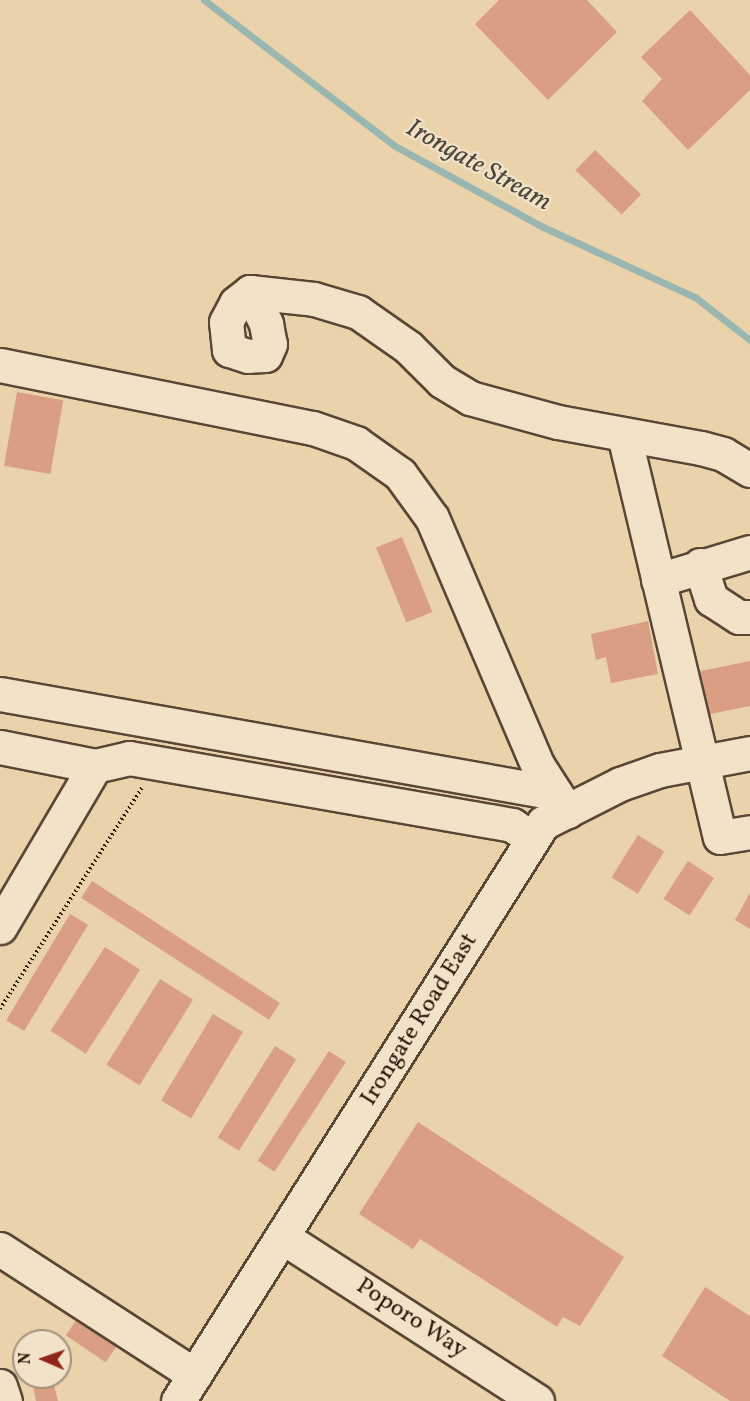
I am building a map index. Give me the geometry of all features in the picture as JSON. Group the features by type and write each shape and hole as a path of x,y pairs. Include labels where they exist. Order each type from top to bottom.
{"street":[{"path":"250,292 314,299 358,312 408,347 442,381 470,398 624,435 712,451 750,470"},
{"path":"0,365 313,428 356,443 400,474 432,518 538,766 561,802"},
{"path":"624,435 720,837 750,832"},
{"path":"658,580 750,552"},
{"path":"700,566 711,599 739,617 750,617"},
{"path":"0,694 561,802"},
{"path":"0,747 95,766 129,758 512,825 533,839"},
{"name":"Irongate Road East","path":"186,1388 284,1238 543,823 561,802 660,770 750,753"},
{"path":"0,927 95,766"},
{"name":"Poporo Way","path":"284,1238 537,1401"},
{"path":"0,1249 186,1388"},
{"path":"0,1386 5,1401"}],"path":[{"path":"0,1009 156,763"}],"building":[{"path":"499,0 587,0 617,32 548,100 475,24"},
{"path":"690,10 750,75 750,90 688,150 642,101 662,79 641,57"},
{"path":"595,150 641,194 622,215 576,170"},
{"path":"17,392 63,400 50,474 4,466"},
{"path":"402,537 432,612 406,623 376,547"},
{"path":"648,621 658,674 611,683 606,657 596,660 591,634"},
{"path":"750,661 750,706 700,716 691,673"},
{"path":"638,835 664,851 638,894 612,877"},
{"path":"688,861 714,878 689,916 663,899"},
{"path":"92,881 280,1003 269,1020 81,898"},
{"path":"750,893 750,929 735,920"},
{"path":"70,914 88,925 24,1031 6,1020"},
{"path":"105,947 140,970 86,1054 51,1031"},
{"path":"160,979 193,1000 140,1085 106,1065"},
{"path":"213,1014 243,1032 191,1119 161,1101"},
{"path":"275,1046 296,1059 239,1151 218,1138"},
{"path":"329,1051 346,1062 274,1172 258,1161"},
{"path":"418,1122 624,1257 580,1326 563,1317 557,1327 420,1239 413,1249 359,1214"},
{"path":"705,1287 750,1316 750,1401 730,1401 662,1356"},
{"path":"81,1313 121,1340 106,1362 72,1339 70,1329"},
{"path":"34,1389 55,1389 58,1401 36,1401"}],"waterway":[{"name":"Irongate Stream","path":"204,0 395,146 541,226 695,297 750,340"}]}
